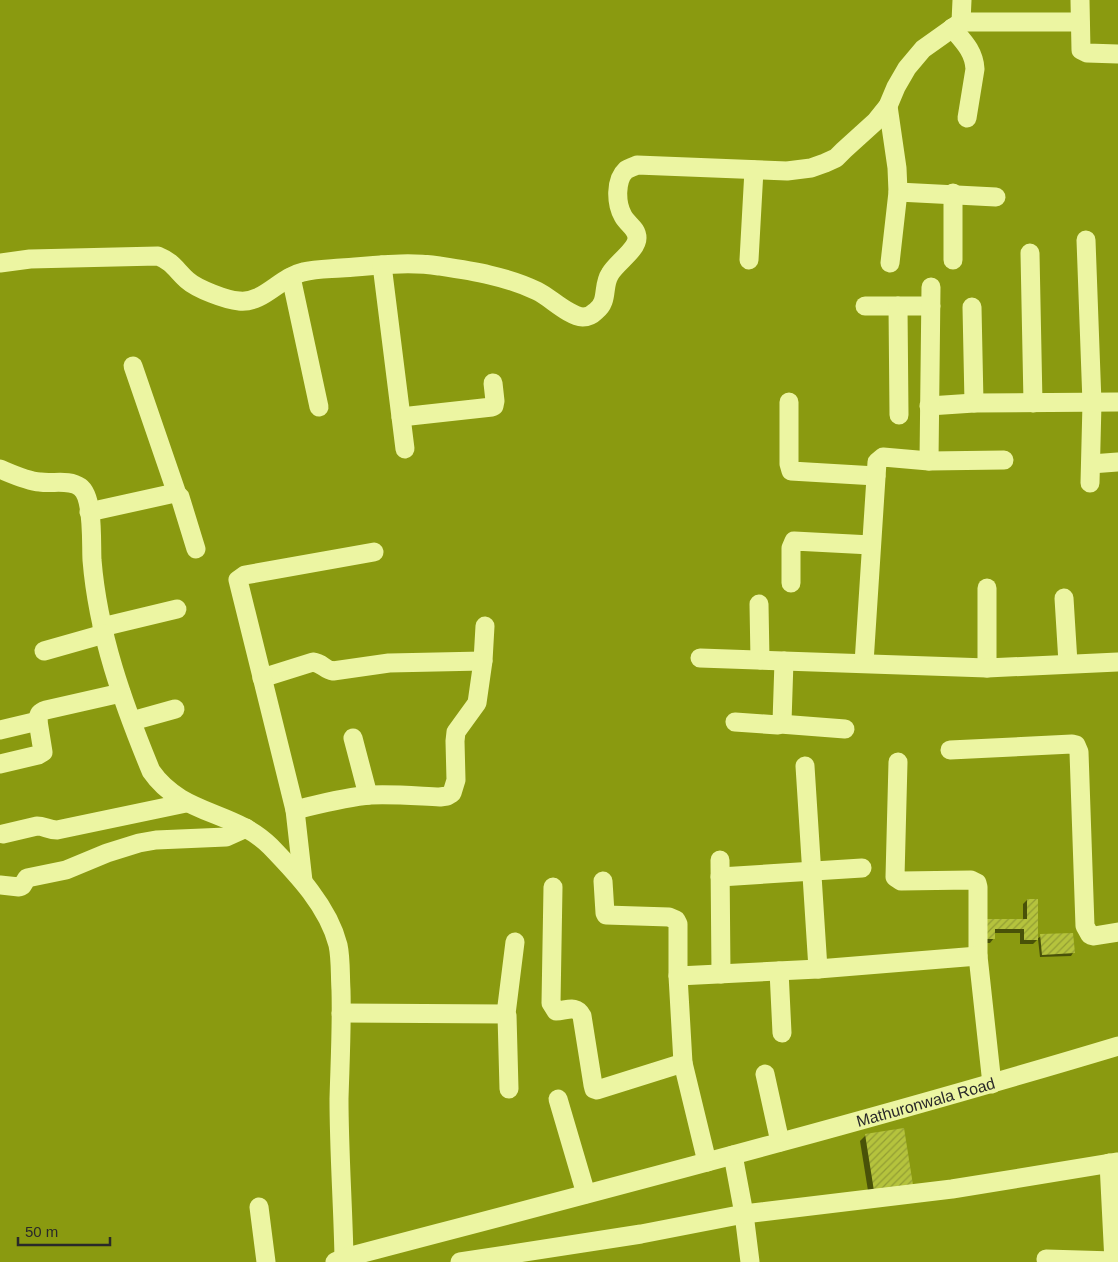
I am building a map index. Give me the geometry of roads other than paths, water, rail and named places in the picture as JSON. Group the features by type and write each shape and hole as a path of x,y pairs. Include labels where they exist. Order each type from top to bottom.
{"street":[{"path":"962,0 956,25 975,61 967,118"},
{"path":"1080,0 1079,45 1083,53 1118,54"},
{"path":"0,263 30,259 158,256 172,263 187,280 238,302 249,301 260,296 304,271 382,265 431,265 475,271 501,278 538,291 574,314 583,317 591,315 602,307 605,300 605,287 608,276 635,245 637,238 635,231 622,216 619,203 618,188 622,176 627,169 637,166 787,171 811,168 836,158 876,121 888,106 896,87 912,62 923,49 956,25 1080,22"},
{"path":"888,106 897,168 898,192 890,263"},
{"path":"750,260 754,170"},
{"path":"898,192 996,197"},
{"path":"952,194 952,260"},
{"path":"1086,240 1092,403 1090,483"},
{"path":"1030,252 1033,403"},
{"path":"382,265 405,450"},
{"path":"291,277 319,407"},
{"path":"929,461 931,287"},
{"path":"865,306 931,306"},
{"path":"898,306 899,415"},
{"path":"972,307 974,403"},
{"path":"133,366 196,549"},
{"path":"401,417 492,407 495,401 493,383"},
{"path":"789,402 789,464 791,471 876,476"},
{"path":"929,406 974,403 1118,402"},
{"path":"864,663 877,462 883,457 929,461 1004,460"},
{"path":"1091,464 1118,462"},
{"path":"0,470 39,482 74,484 82,488 87,495 98,614 115,676 151,771 160,784 186,802 246,828 259,836 303,881 324,914 337,944 340,961 342,1013 339,1260"},
{"path":"89,512 177,494"},
{"path":"791,583 791,548 794,540 871,544"},
{"path":"303,881 295,810 238,580 241,577 374,552"},
{"path":"987,588 987,668"},
{"path":"1064,598 1068,663"},
{"path":"759,604 760,660"},
{"path":"44,650 103,630 177,609"},
{"path":"295,810 335,800 368,795 393,794 440,797 452,793 456,780 456,732 477,703 483,661 485,626"},
{"path":"700,658 987,668 1118,662"},
{"path":"780,724 782,721 784,660"},
{"path":"262,678 313,662 319,662 328,670 333,671 389,663 483,661"},
{"path":"0,764 38,756 43,752 38,721 40,712 121,693"},
{"path":"132,721 175,709"},
{"path":"0,730 38,721"},
{"path":"735,722 845,730"},
{"path":"353,738 368,795"},
{"path":"950,750 1076,745 1079,752 1085,926 1087,932 1094,936 1118,932"},
{"path":"898,762 895,877 901,881 971,880 977,883 978,956 992,1084"},
{"path":"805,766 818,968"},
{"path":"3,834 37,826 56,830 186,802"},
{"path":"0,885 19,887 26,878 66,870 107,853 139,843 156,840 226,837 246,828"},
{"path":"721,974 720,869 812,871 862,868"},
{"path":"603,881 606,915 669,917 676,920 678,924 678,976 683,1063 707,1162"},
{"path":"553,887 551,1003 556,1011 577,1009 582,1016 594,1089 602,1090 683,1063"},
{"path":"509,1089 506,1014 515,942"},
{"path":"678,976 779,971 978,956"},
{"path":"779,971 782,1032"},
{"path":"342,1013 506,1014"},
{"name":"Mathuronwala Road","path":"339,1260 733,1156 992,1084 1118,1046"},
{"path":"765,1074 780,1142"},
{"path":"558,1099 586,1194"},
{"path":"733,1156 744,1214 750,1262"},
{"path":"460,1262 520,1258 744,1214 952,1189 1114,1163 1114,1261 1046,1259"},
{"path":"259,1207 266,1262"}]}
